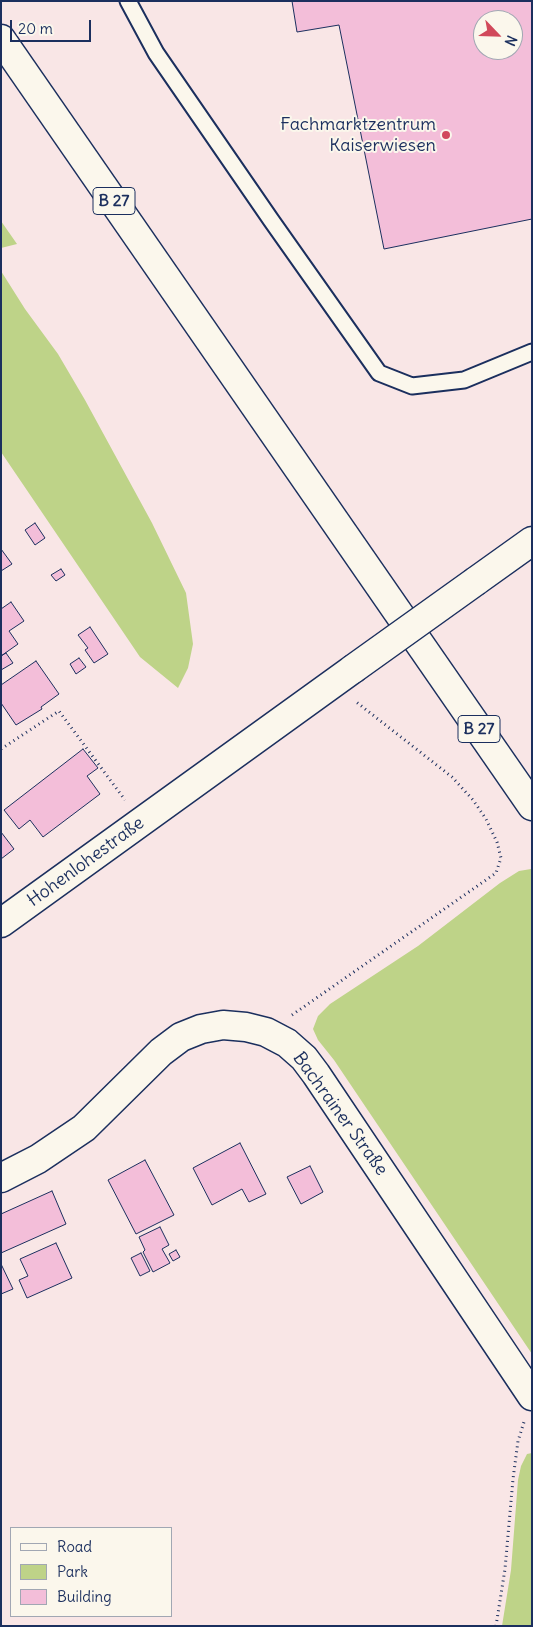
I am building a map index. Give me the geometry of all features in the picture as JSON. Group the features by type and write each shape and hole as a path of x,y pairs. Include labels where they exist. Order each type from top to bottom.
{"main road":[{"name":"B 27","path":"1,39 532,806"},
{"name":"Hohenlohestraße","path":"1,923 532,541"},
{"name":"Bachrainer Straße","path":"1,1178 38,1159 84,1128 161,1052 181,1037 201,1029 223,1025 246,1027 266,1032 287,1043 304,1058 316,1074 532,1396"}],"lane":[{"path":"128,1 161,60 379,373 412,386 464,380 532,352"}],"path":[{"path":"266,1032 496,873 501,858 497,842 486,819 473,800 452,777 348,696"},
{"path":"1,749 59,711 142,822"},
{"path":"496,1626 505,1569 518,1441 532,1396"}],"green space":[{"path":"1,221 17,244 1,248"},
{"path":"1,271 25,309 58,354 85,400 152,523 186,593 193,644 188,668 178,688 140,657 1,452"},
{"path":"531,869 532,1354 334,1060 318,1040 313,1029 318,1016 330,1004 418,946 500,883 519,871"},
{"path":"532,1453 532,1626 502,1626 511,1570 518,1480 521,1466 527,1454"}],"building":[{"name":"Fachmarktzentrum Kaiserwiesen","path":"292,1 532,1 532,219 384,249 339,25 297,32"},
{"path":"35,523 45,538 35,545 25,530"},
{"path":"1,549 12,564 1,571"},
{"path":"61,569 65,575 56,581 51,575"},
{"path":"11,602 24,621 9,631 18,644 1,656 1,609"},
{"path":"90,627 108,654 94,663 85,650 88,648 78,635"},
{"path":"6,653 13,663 1,670 1,656"},
{"path":"79,658 86,667 76,674 70,664"},
{"path":"36,661 59,694 41,707 42,709 16,725 1,703 1,685"},
{"path":"83,749 98,768 87,776 100,794 43,837 30,820 19,829 4,810"},
{"path":"1,832 14,849 1,859"},
{"path":"240,1143 266,1194 249,1202 242,1189 212,1205 193,1168"},
{"path":"145,1160 174,1215 136,1234 108,1180"},
{"path":"310,1166 323,1192 301,1204 287,1177"},
{"path":"52,1191 66,1224 1,1253 1,1214"},
{"path":"160,1227 169,1245 162,1249 170,1263 153,1272 143,1252 145,1250 139,1237"},
{"path":"56,1243 72,1278 27,1298 19,1280 28,1276 20,1259"},
{"path":"176,1250 180,1257 173,1261 169,1254"},
{"path":"141,1253 150,1271 140,1276 131,1258"},
{"path":"1,1264 13,1289 1,1294"}],"place":[{"name":"Fachmarktzentrum Kaiserwiesen","path":"446,135"}]}
